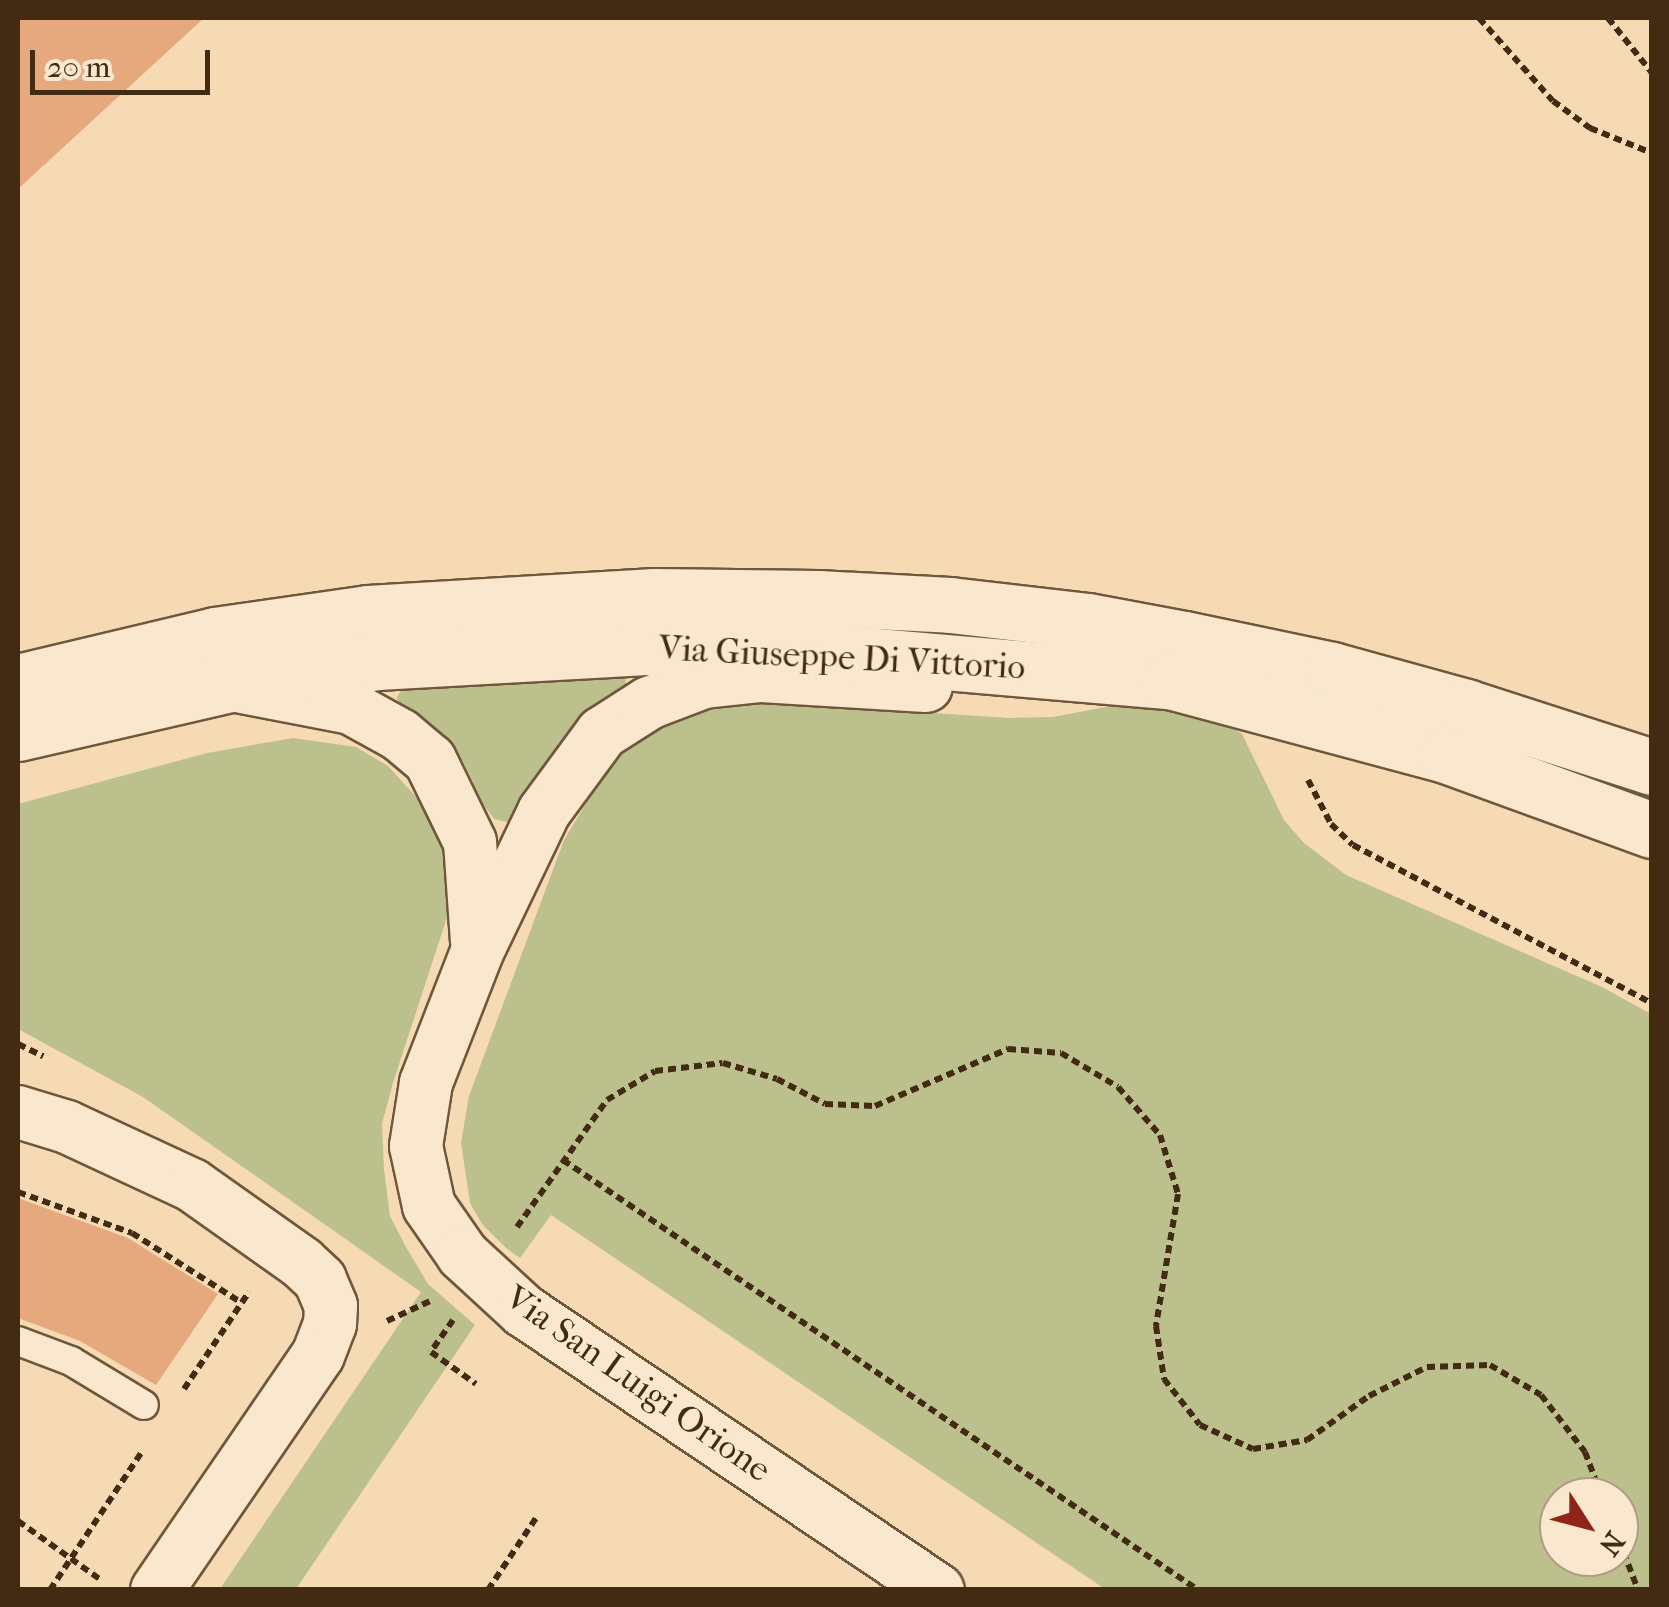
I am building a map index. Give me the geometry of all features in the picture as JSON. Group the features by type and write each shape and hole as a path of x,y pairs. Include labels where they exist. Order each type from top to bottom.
{"street":[{"name":"Via Giuseppe Di Vittorio","path":"18,682 215,635 368,613 654,596 818,598 1010,612 1184,639 1370,680 1652,767"},
{"name":"Via Giuseppe Di Vittorio","path":"18,734 230,684 396,661 642,647 835,652 1170,680 1446,755 1652,830"},
{"name":"Via San Luigi Orione","path":"938,1590 524,1311 463,1255 428,1206 416,1146 426,1083 477,952 531,834 569,772 612,725 670,693 704,682 762,676 1013,692 1079,673"},
{"name":"Via San Luigi Orione","path":"230,684 351,708 400,735 430,760 470,842 478,909 477,952"},
{"path":"18,1112 143,1159 192,1185 281,1245 327,1293 330,1324 318,1355 158,1590"}],"lane":[{"path":"18,1342 71,1361 144,1405"}],"path":[{"path":"1479,18 1552,101 1590,128 1652,153"},
{"path":"1608,18 1652,72"},
{"path":"1313,717 1305,772 1313,797 1353,845 1652,1003"},
{"path":"476,1384 431,1352 607,1100 655,1070 722,1063 778,1080 825,1104 874,1106 1008,1048 1061,1053 1118,1087 1160,1135 1178,1194 1156,1326 1164,1379 1200,1426 1254,1449 1307,1440 1369,1396 1427,1367 1490,1365 1541,1394 1585,1452 1594,1477"},
{"path":"563,1160 1198,1590"},
{"path":"18,1192 132,1233 242,1303"},
{"path":"318,1355 485,1274"},
{"path":"488,1590 538,1515"},
{"path":"18,1522 114,1590"}],"green space":[{"path":"617,674 625,677 626,685 621,692 586,715 565,738 538,777 518,818 507,822 494,819 483,804 464,763 448,741 398,703 397,697 404,686"},
{"path":"725,699 1008,718 1053,717 1142,700 1216,716 1242,734 1284,820 1304,843 1346,875 1602,987 1651,1014 1651,1589 1105,1589 551,1215 520,1258 506,1248 482,1224 470,1203 461,1143 469,1096 564,840 611,762 678,713"},
{"path":"293,738 356,747 388,766 437,820 450,856 452,902 382,1124 384,1169 390,1216 406,1247 428,1284 475,1325 296,1589 220,1589 421,1292 143,1097 18,1029 18,804 207,753"}],"building":[{"path":"18,18 204,18 18,189"},
{"path":"18,1198 128,1238 218,1294 156,1385 80,1341 18,1318"}]}
